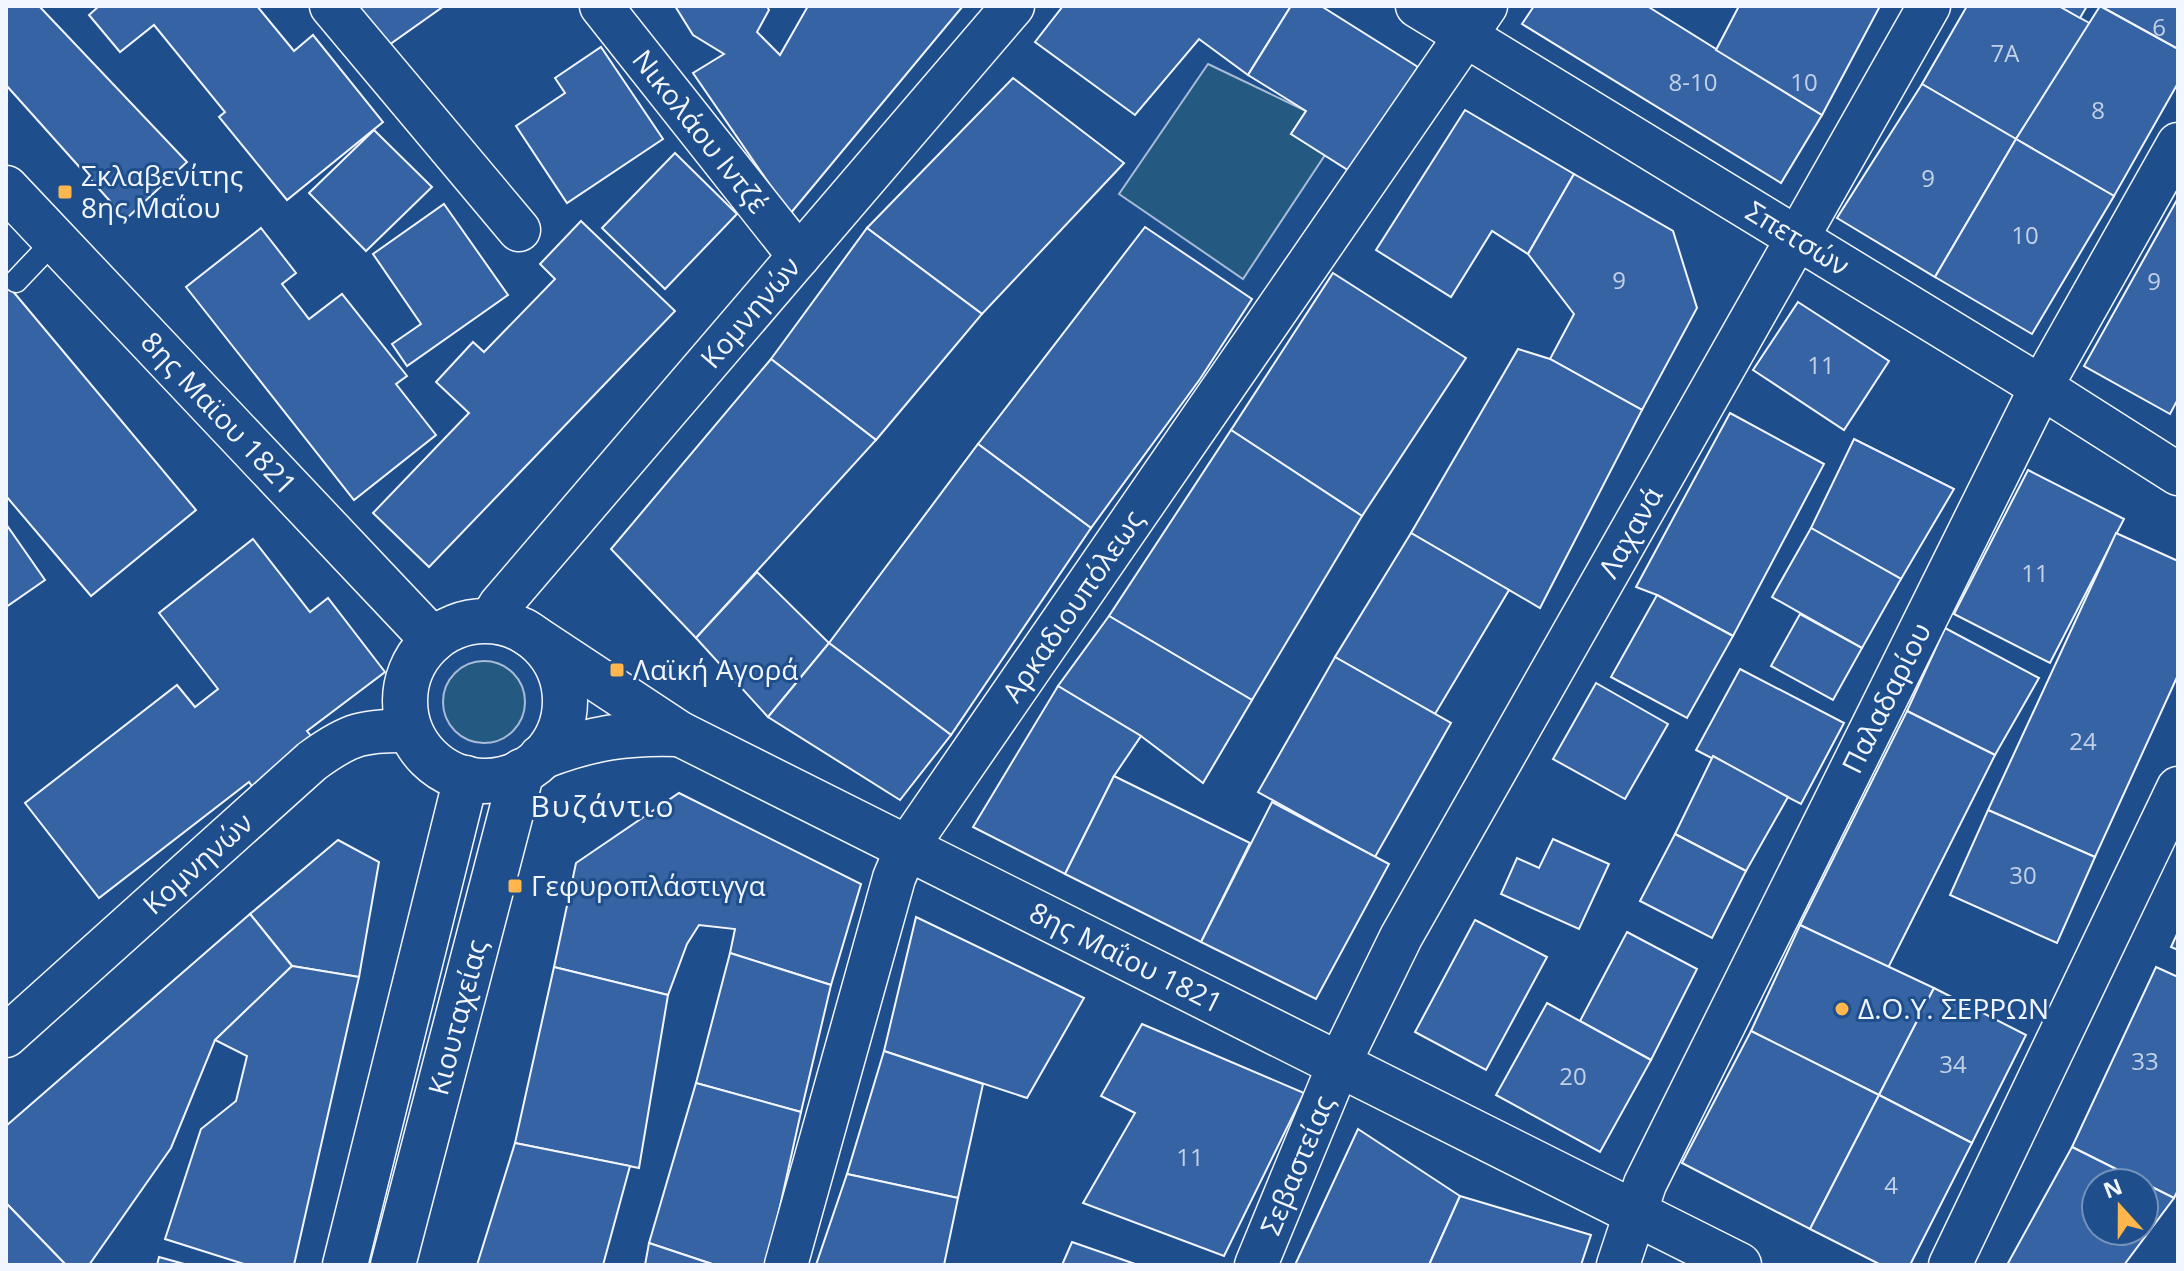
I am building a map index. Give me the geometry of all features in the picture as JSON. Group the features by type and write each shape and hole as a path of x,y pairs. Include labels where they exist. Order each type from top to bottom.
{"street":[{"path":"331,6 519,230"},
{"name":"Νικολάου Ιντζέ","path":"601,6 799,256"},
{"name":"Κομνηνών","path":"507,626 500,605 1013,6"},
{"name":"Σπετσών","path":"1417,6 1475,21 1797,238 2178,474"},
{"name":"Λαχανά","path":"1339,1064 1401,937 1929,6"},
{"name":"Αρκαδιουπόλεως","path":"786,1265 894,878 907,847 1475,21"},
{"name":"Παλαδαρίου","path":"1618,1265 1645,1184 2041,387 2178,144"},
{"name":"8ης Μαϊου 1821","path":"6,188 433,640"},
{"path":"532,764 561,726 564,690 551,656 507,626 454,627 433,640 417,658 407,681 405,706 411,731 423,752 453,774 491,780 532,764 574,745 633,733 680,734"},
{"name":"8ης Μαΐου 1821","path":"507,626 680,734 1739,1265"},
{"name":"Κομνηνών","path":"6,1036 312,761 341,741 364,732 411,731"},
{"name":"Κιουταχείας","path":"393,1265 532,764"},
{"name":"Κιουταχείας","path":"345,1265 466,778"},
{"path":"1950,1265 2178,788"},
{"name":"Σεβαστείας","path":"1256,1265 1339,1064"}],"lane":[{"path":"16,281 55,240"}],"shaded area":[{"path":"1208,64 1306,111 1291,134 1325,155 1243,279 1119,194"},
{"path":"484,661 500,664 513,673 522,686 525,702 522,718 513,731 500,740 484,743 468,740 455,731 446,718 443,702 446,686 455,673 468,664"}],"building":[{"path":"6,6 39,6 187,162 126,219 6,85"},
{"path":"99,6 257,6 294,51 313,35 383,122 287,200 219,117 225,112 154,25 120,52 89,15"},
{"path":"357,6 444,6 386,47"},
{"path":"675,6 767,6 769,10 757,32 780,55 808,6 963,6 790,214 693,73 724,54 693,35"},
{"path":"1063,6 1291,6 1248,75 1199,39 1135,115 1035,42"},
{"path":"1291,6 1321,6 1418,67 1351,172 1291,134 1306,111 1248,75"},
{"path":"1534,6 1647,6 1822,115 1781,183 1522,24"},
{"path":"1739,6 1880,6 1822,115 1716,50"},
{"path":"1967,6 2059,6 2091,24 2016,139 1922,84"},
{"path":"2059,6 2087,6 2080,18"},
{"path":"2100,6 2178,6 2178,49"},
{"path":"2100,6 2178,49 2178,83 2114,196 2016,139"},
{"path":"601,47 663,139 567,203 516,126 565,93 555,78"},
{"path":"1013,78 1124,163 982,314 867,228"},
{"path":"1922,84 2016,139 1935,277 1837,218"},
{"path":"1465,110 1574,174 1528,254 1492,231 1451,297 1376,250"},
{"path":"374,130 432,187 366,251 309,193"},
{"path":"2016,139 2114,196 2032,334 1935,277"},
{"path":"675,153 737,214 665,289 602,228"},
{"path":"1574,174 1673,231 1697,308 1642,410 1550,359 1574,314 1528,254"},
{"path":"2178,198 2178,399 2170,414 2084,366"},
{"path":"444,204 508,295 407,366 392,344 421,324 373,254"},
{"path":"581,221 675,311 429,567 373,513 469,413 436,382 473,342 484,352 555,279 540,264"},
{"path":"1145,227 1252,299 1200,379 1091,528 978,444"},
{"path":"261,228 296,273 282,284 309,319 342,294 407,376 396,384 436,435 354,500 186,287"},
{"path":"867,228 982,314 876,440 771,359"},
{"path":"1333,273 1466,358 1362,516 1231,430"},
{"path":"6,283 196,510 91,596 6,496"},
{"path":"1798,302 1889,361 1844,430 1753,370"},
{"path":"1518,349 1550,359 1642,410 1540,608 1411,533"},
{"path":"771,359 876,440 696,638 611,549"},
{"path":"1730,413 1824,464 1733,636 1636,587"},
{"path":"1231,430 1362,516 1252,700 1109,616"},
{"path":"1854,439 1954,489 1901,579 1811,528"},
{"path":"978,444 1091,528 951,735 829,643"},
{"path":"2028,470 2124,519 2050,663 1954,614"},
{"path":"6,524 45,580 6,607"},
{"path":"1811,528 1901,579 1862,648 1772,597"},
{"path":"1411,533 1509,590 1435,714 1335,657"},
{"path":"2116,533 2178,561 2178,675 2095,857 1988,810"},
{"path":"253,539 310,612 328,598 385,672 307,731 322,750 260,798 249,782 99,898 25,803 177,685 195,707 218,689 159,613"},
{"path":"757,572 829,643 768,717 696,638"},
{"path":"1657,595 1733,636 1687,718 1611,677"},
{"path":"1800,614 1862,648 1833,700 1771,666"},
{"path":"1109,616 1252,700 1203,783 1141,736 1058,686"},
{"path":"1945,628 2039,678 1995,755 1907,711"},
{"path":"829,643 951,735 900,800 768,717"},
{"path":"1335,657 1451,723 1375,857 1258,792"},
{"path":"1740,669 1844,723 1801,804 1696,750"},
{"path":"1596,683 1668,724 1625,799 1553,759"},
{"path":"1058,686 1141,736 1114,776 1065,874 973,827"},
{"path":"1907,711 1995,755 1888,968 1800,925"},
{"path":"1713,756 1788,797 1746,871 1675,834"},
{"path":"1114,776 1250,843 1201,942 1065,874"},
{"path":"679,793 861,884 831,985 730,953 735,929 699,925 687,944 668,995 554,967 576,863"},
{"path":"1272,802 1389,864 1316,999 1201,942"},
{"path":"1988,810 2095,857 2057,943 1950,895"},
{"path":"1675,834 1746,871 1712,938 1640,901"},
{"path":"1553,839 1609,864 1579,929 1501,894 1517,858 1539,868"},
{"path":"338,840 379,862 359,977 292,966 250,914"},
{"path":"250,914 292,966 215,1040 171,1148 89,1265 66,1265 6,1203 6,1126"},
{"path":"916,917 1084,998 1027,1098 884,1051"},
{"path":"1475,920 1547,957 1486,1070 1415,1032"},
{"name":"Δ.Ο.Υ. ΣΕΡΡΩΝ","path":"1800,925 1934,988 1879,1095 1751,1031"},
{"path":"1627,932 1697,969 1651,1060 1580,1021"},
{"path":"2178,932 2178,950 2171,947"},
{"path":"730,953 831,985 801,1112 696,1083"},
{"path":"292,966 359,977 294,1265 247,1265 165,1239 201,1129 236,1101 247,1056 215,1040"},
{"path":"554,967 668,995 639,1168 515,1143"},
{"path":"2156,967 2178,977 2178,1190 2174,1198 2160,1191 2160,1167 2112,1167 2072,1147"},
{"path":"1934,988 2026,1035 1972,1143 1879,1095"},
{"path":"1547,1003 1651,1060 1600,1152 1496,1095"},
{"path":"1142,1024 1304,1093 1224,1256 1083,1203 1135,1113 1101,1096"},
{"path":"1751,1031 1879,1095 1810,1229 1682,1163"},
{"path":"884,1051 983,1084 958,1198 847,1174"},
{"path":"696,1083 801,1112 767,1265 715,1265 649,1243"},
{"path":"1879,1095 1972,1143 1910,1265 1881,1265 1810,1229"},
{"path":"1358,1129 1460,1196 1429,1265 1295,1265"},
{"path":"515,1143 630,1166 603,1265 477,1265"},
{"path":"2072,1147 2112,1167 2080,1167 2080,1247 2137,1247 2124,1265 2007,1265"},
{"path":"847,1174 958,1198 944,1265 816,1265"},
{"path":"2160,1191 2174,1198 2160,1217"},
{"path":"1460,1196 1591,1235 1581,1265 1429,1265"},
{"path":"6,1203 66,1265 6,1265"},
{"path":"1072,1242 1138,1265 1062,1265"},
{"path":"649,1243 715,1265 645,1265"},
{"path":"159,1257 188,1265 157,1265"}],"place":[{"name":"Σκλαβενίτης 8ης Μαΐου","path":"65,192"},
{"name":"Λαϊκή Αγορά","path":"617,670"},
{"name":"Γεφυροπλάστιγγα","path":"515,886"},
{"name":"Δ.Ο.Υ. ΣΕΡΡΩΝ","path":"1842,1009"}],"district":[{"name":"Βυζάντιο","path":"603,807"}]}
